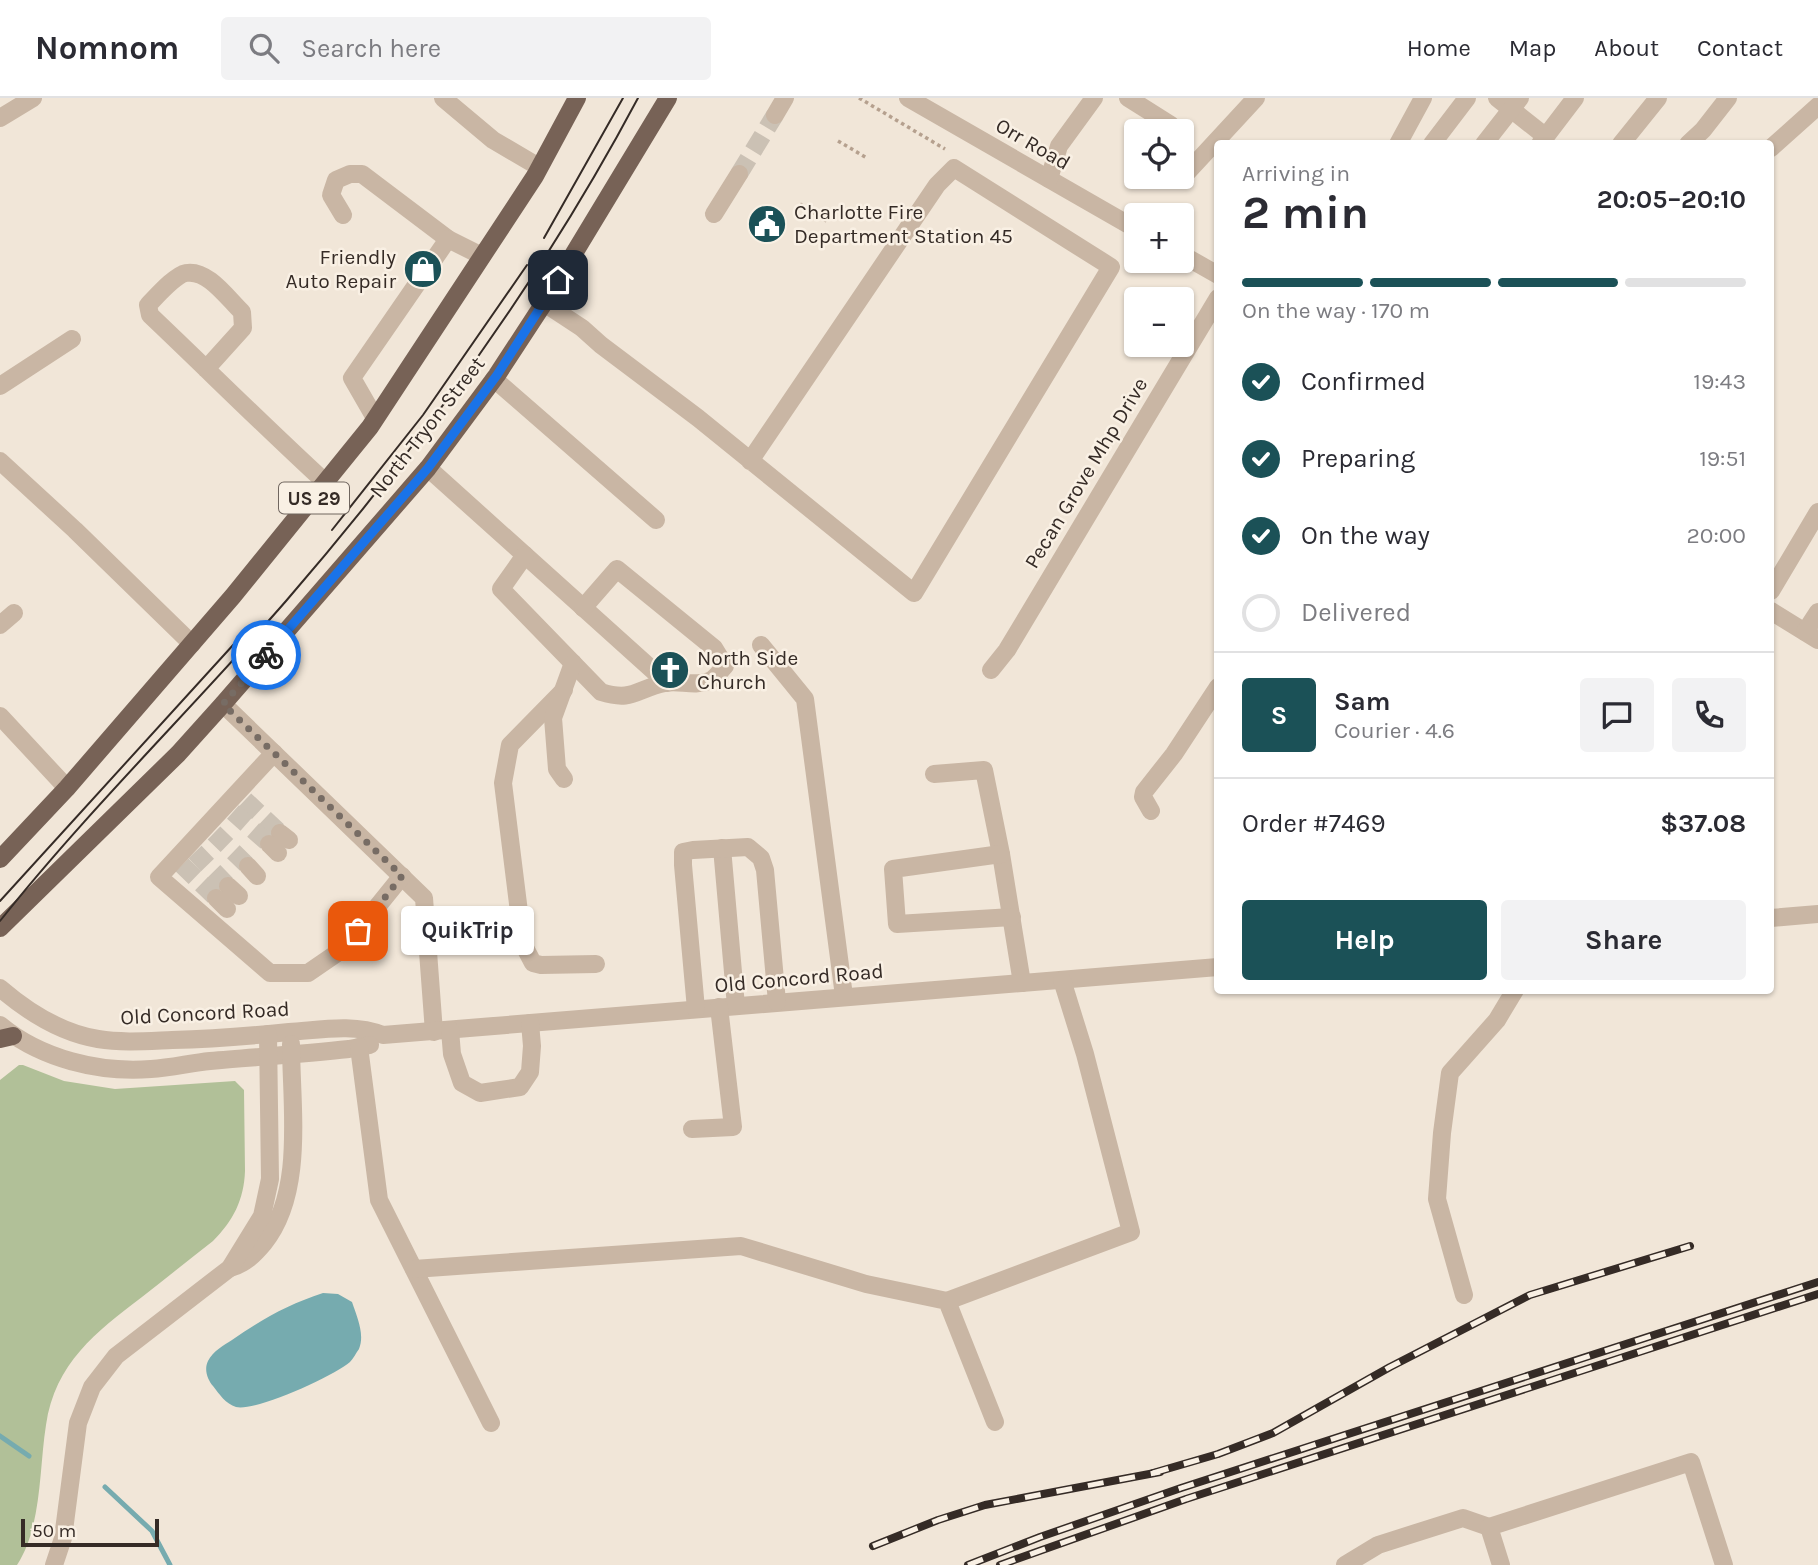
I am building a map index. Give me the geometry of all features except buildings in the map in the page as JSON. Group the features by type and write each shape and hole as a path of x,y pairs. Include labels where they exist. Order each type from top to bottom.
{"main road":[{"name":"US 29","path":"0,859 67,788 192,644 326,483 375,418 482,256 539,167 577,98"},
{"name":"North Tryon Street","path":"0,928 178,754 428,468 494,379 544,303 667,98"}],"street":[{"path":"0,118 33,98"},
{"path":"443,98 493,140 539,167"},
{"path":"775,115 785,98"},
{"name":"Orr Road","path":"908,98 1124,222"},
{"path":"1049,179 1059,146 1094,98"},
{"path":"1128,98 1161,119"},
{"path":"1217,140 1256,98"},
{"path":"1400,140 1423,98"},
{"path":"1435,140 1466,98"},
{"path":"1486,140 1509,102 1543,140 1575,98"},
{"path":"1625,140 1658,98"},
{"path":"1692,140 1728,98"},
{"path":"1774,145 1818,106"},
{"path":"1194,164 1214,143"},
{"path":"544,303 582,328 698,418 750,461 914,593 1111,267 954,168 930,197 750,461"},
{"path":"343,215 331,195 336,180 350,174 362,174 448,239 482,256"},
{"path":"714,214 739,174"},
{"path":"375,418 352,378 448,239"},
{"path":"1194,261 1214,273"},
{"path":"206,369 243,328 242,312 204,275 186,273 177,277 148,305 150,315 206,369 326,483"},
{"name":"Pecan Grove Mhp Drive","path":"991,670 1007,650 1214,305"},
{"path":"0,386 72,339"},
{"path":"494,379 656,520"},
{"path":"0,461 192,644"},
{"path":"428,468 667,683"},
{"path":"1774,588 1812,538 1818,512"},
{"path":"525,555 501,589 601,692 617,697 631,696 667,683 689,685 712,681 725,666 714,648 618,569 583,608"},
{"path":"1774,613 1812,636 1818,612"},
{"path":"0,625 14,613"},
{"path":"761,645 805,699 844,996"},
{"path":"564,779 557,769 553,718 573,663"},
{"path":"564,690 510,745 503,783 523,944 533,963 596,964"},
{"path":"1151,811 1143,797 1144,792 1174,754 1214,693"},
{"path":"223,704 425,898 442,1031 462,1083 480,1093 520,1087 530,1072 530,1023"},
{"path":"0,716 67,788"},
{"path":"274,753 235,803 179,862 159,877 270,973 308,973 343,949 402,876"},
{"path":"934,774 984,770 1022,983"},
{"path":"696,1009 682,865 683,852 693,850 748,847 761,858 765,870 777,1002"},
{"path":"692,1129 733,1127 722,848"},
{"path":"1001,854 893,869 897,924 1012,917"},
{"path":"1774,918 1818,914"},
{"name":"Old Concord Road","path":"0,988 37,1017 65,1029 96,1039 137,1042 351,1028 383,1035 442,1031 1214,967"},
{"path":"414,1269 741,1246 866,1284 947,1301 1131,1232 1085,1055 1062,980"},
{"path":"1464,1295 1437,1199 1450,1073 1497,1020 1512,994"},
{"path":"54,1565 63,1538 78,1423 92,1387 116,1356 230,1268 251,1258 278,1223 287,1198 293,1160 290,1032"},
{"name":"Old Concord Road","path":"4,1033 63,1059 121,1069 152,1069 359,1047 375,1042 383,1035"},
{"path":"230,1268 258,1225 269,1193 268,1034"},
{"path":"359,1047 379,1200 491,1423"},
{"path":"947,1301 995,1422"},
{"path":"1345,1565 1378,1545 1463,1518 1489,1527 1690,1462 1724,1565"},
{"path":"1489,1527 1501,1565"}],"path":[{"path":"859,98 945,149"},
{"path":"838,141 867,158"},
{"path":"800,204 828,222"}],"green space":[{"path":"19,1065 64,1081 115,1089 235,1081 244,1090 245,1171 240,1201 232,1218 213,1241 109,1323 68,1366 58,1384 46,1425 31,1533 17,1565 0,1565 0,1080"}],"water":[{"path":"323,1293 338,1294 352,1302 360,1326 361,1343 350,1362 312,1384 276,1399 246,1407 232,1406 226,1401 207,1374 206,1367 213,1354 265,1319"}],"waterway":[{"path":"0,1436 29,1456"},
{"path":"105,1487 152,1531 170,1565"}],"tunnel":[{"path":"739,174 775,115"},
{"path":"245,800 280,833"},
{"path":"233,812 269,844"},
{"path":"214,833 248,866"},
{"path":"195,852 228,886"},
{"path":"182,865 216,898"}],"tram line":[{"path":"544,238 623,98"},
{"path":"0,921 69,839 286,601 384,482 520,296 601,165 638,98"},
{"path":"332,530 423,415 527,265"},
{"path":"0,901 234,644"}],"railway":[{"path":"1153,1473 1218,1454 1273,1433 1390,1367 1530,1295 1690,1246"},
{"path":"968,1565 1181,1488 1818,1282"},
{"path":"1000,1565 1186,1499 1818,1294"},
{"path":"873,1546 985,1505 1160,1472"}],"way so far":[{"path":"266,655 223,704 402,876 358,931"}],"place":[{"name":"Charlotte Fire Department Station 45","path":"767,224"},
{"name":"Friendly Auto Repair","path":"423,269"},
{"name":"North Side Church","path":"670,670"},
{"name":"QuikTrip","path":"358,931"}],"route":[{"path":"266,655 428,468 497,375 558,280"}]}
